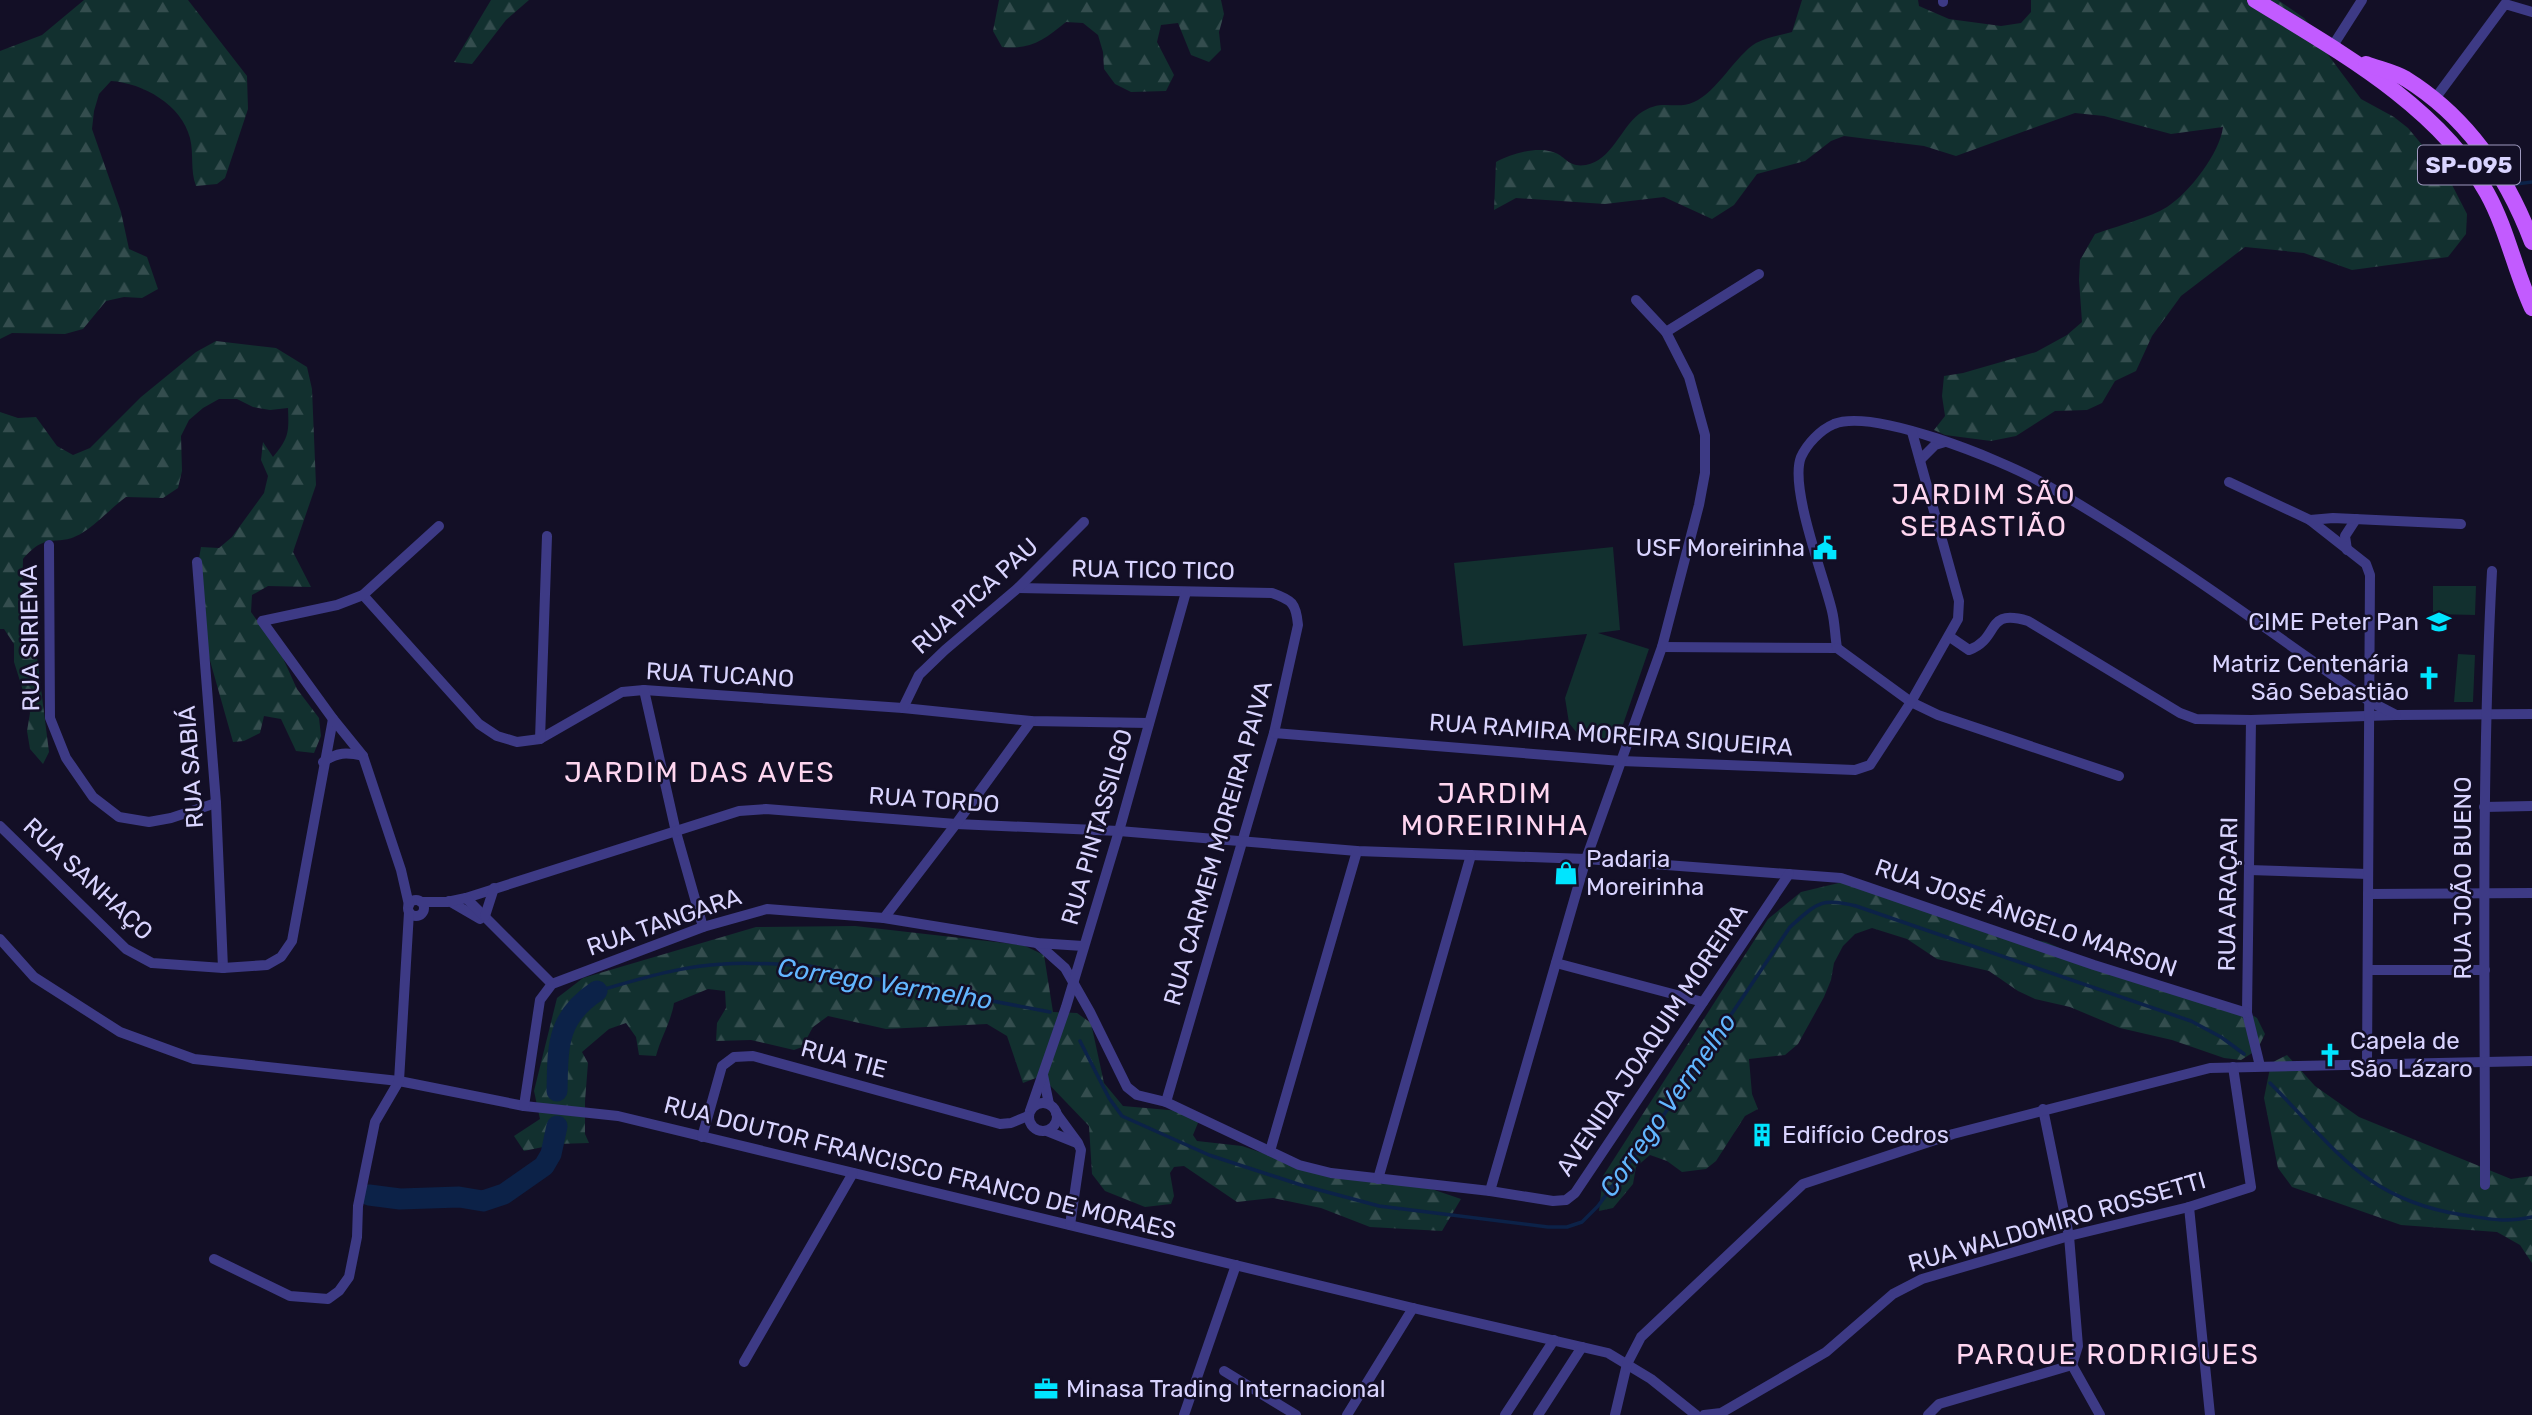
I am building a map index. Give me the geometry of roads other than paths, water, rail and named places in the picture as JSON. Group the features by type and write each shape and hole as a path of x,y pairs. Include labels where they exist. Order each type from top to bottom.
{"main road":[{"name":"SP-095","path":"2255,0 2353,60 2433,122 2464,157 2488,195 2532,308"},
{"name":"SP-095","path":"2353,60 2404,78 2464,126 2501,176 2523,217 2532,242"}],"street":[{"path":"2332,47 2361,0"},
{"path":"2434,100 2505,4 2532,12"},
{"path":"1666,332 1759,274"},
{"path":"1490,1191 1587,859 1662,647 1705,472 1705,435 1689,377 1666,332 1636,300"},
{"path":"1837,648 1833,614 1798,482 1801,458 1815,436 1834,424 1858,420 1893,426 1984,455 2037,480 2140,543 2369,701 2396,715"},
{"name":"RUA RAMIRA MOREIRA SIQUEIRA","path":"1274,733 1621,761 1855,771 1870,765 1911,702 1958,619 1959,601 1912,432"},
{"path":"1920,460 1935,445 1945,442"},
{"path":"2229,482 2310,520 2366,564 2370,575 2367,1064"},
{"path":"2310,520 2333,518 2461,524"},
{"path":"2347,550 2345,536 2356,519"},
{"name":"RUA PICA PAU","path":"903,708 919,675 1018,588 1084,522"},
{"path":"214,1259 290,1296 328,1299 339,1291 349,1277 357,1237 358,1206 376,1122 399,1081 407,929 416,908 363,756 262,621 337,605 363,595 439,526"},
{"path":"363,595 478,724 497,736 517,742 540,739 547,536"},
{"name":"RUA SIRIEMA","path":"49,545 50,718 65,758 93,797 119,817 149,822 172,818 216,803"},
{"name":"RUA SABIÁ","path":"197,562 216,803 223,968"},
{"name":"RUA JOÃO BUENO","path":"2485,1185 2485,716 2492,571"},
{"name":"RUA TICO TICO","path":"1018,588 1272,593 1286,598"},
{"name":"RUA PINTASSILGO","path":"1029,1113 1066,1007 1186,592"},
{"name":"RUA CARMEM MOREIRA PAIVA","path":"1166,1102 1274,733 1298,625 1296,608 1286,598"},
{"path":"1950,637 1969,650 1980,646 2000,620 2012,616 2028,621 2180,713 2196,719 2532,714"},
{"path":"1662,647 1837,648 1911,702 1938,715 2119,776"},
{"path":"644,690 676,832 703,927"},
{"name":"RUA TUCANO","path":"540,739 622,692 644,690 903,708 1031,721 1149,723"},
{"name":"RUA SANHAÇO","path":"0,826 126,949 152,962 223,968 267,965 281,957 292,941 333,719"},
{"name":"RUA ARAÇARI","path":"2251,720 2247,1013 2260,1066"},
{"path":"884,918 1031,721"},
{"path":"323,762 334,754 346,752 363,756"},
{"path":"2484,807 2532,806"},
{"name":"RUA TORDO","path":"416,908 466,898 739,811 766,809 956,824 1119,831 1357,851 1471,855"},
{"path":"1270,1151 1357,851"},
{"path":"1378,1179 1471,855"},
{"name":"RUA JOSÉ ÂNGELO MARSON","path":"1471,855 1587,859 1841,878 2094,965 2247,1013"},
{"path":"2249,870 2368,874"},
{"name":"AVENIDA JOAQUIM MOREIRA","path":"1037,943 1057,959 1073,981 1127,1087 1137,1095 1166,1102 1299,1165 1320,1171 1566,1200 1574,1193 1789,874"},
{"path":"485,916 494,888"},
{"path":"2368,894 2532,893"},
{"path":"466,898 552,984 540,1000 524,1106"},
{"path":"448,901 470,911 498,932"},
{"name":"RUA TANGARA","path":"552,984 703,927 767,909 884,918 1037,943 1083,946"},
{"name":"RUA DOUTOR FRANCISCO FRANCO DE MORAES","path":"0,939 34,977 120,1032 194,1059 399,1081 524,1106 618,1116 1608,1353 1627,1364"},
{"path":"1556,963 1703,1002"},
{"path":"2368,970 2485,970"},
{"path":"1066,1007 1079,1007 1090,1012"},
{"name":"RUA TIE","path":"702,1137 722,1066 734,1057 753,1056 1000,1124 1011,1123 1029,1113"},
{"path":"1615,1415 1627,1364 1641,1337 1803,1184 1953,1134 2210,1068 2532,1061"},
{"name":"RUA WALDOMIRO ROSSETTI","path":"1704,1415 1721,1413 1826,1352 1893,1294 1922,1279 2069,1236 2189,1207 2251,1187 2234,1067"},
{"path":"1042,1072 1055,1124 1047,1131"},
{"path":"1070,1226 1080,1158 1078,1143 1053,1109 1038,1104 1029,1113 1031,1127 1078,1143"},
{"path":"2043,1109 2069,1236 2078,1346 2072,1365 2100,1415"},
{"path":"744,1362 853,1173"},
{"path":"2189,1207 2210,1415"},
{"path":"1184,1415 1236,1265"},
{"path":"1347,1415 1413,1308"},
{"path":"1504,1415 1554,1340"},
{"path":"1538,1415 1582,1347"},
{"path":"1627,1364 1696,1415"},
{"path":"1928,1415 1939,1404 2072,1365"},
{"path":"1224,1371 1296,1415"}],"waterway":[{"path":"2516,184 2532,182"},
{"name":"Corrego Vermelho","path":"1080,1041 1109,1098 1122,1116 1209,1155 1301,1185 1379,1206 1548,1227 1567,1227 1582,1222 1598,1206 1659,1122 1790,927 1814,907 1827,902 1856,906 2191,1021 2221,1037 2244,1054"},
{"name":"Corrego Vermelho","path":"597,991 659,974 707,965 776,964 809,966 1050,1012"},
{"path":"557,1091 562,1035 574,1012 597,991"},
{"name":"Corrego Vermelho","path":"2270,1083 2354,1168 2401,1197 2429,1208 2482,1218 2505,1220 2532,1217"},
{"path":"369,1195 400,1199 459,1197 483,1201 504,1194 544,1166 551,1154 557,1126"}],"place":[{"name":"USF Moreirinha","path":"1825,548"},
{"name":"CIME Peter Pan","path":"2439,622"},
{"name":"Matriz Centenária São Sebastião","path":"2429,678"},
{"name":"Padaria Moreirinha","path":"1566,873"},
{"name":"Capela de São Lázaro","path":"2330,1055"},
{"name":"Edifício Cedros","path":"1762,1135"},
{"name":"Minasa Trading Internacional","path":"1046,1389"}],"district":[{"name":"JARDIM SÃO SEBASTIÃO","path":"1984,510"},
{"name":"JARDIM DAS AVES","path":"700,772"},
{"name":"JARDIM MOREIRINHA","path":"1495,809"},
{"name":"PARQUE RODRIGUES","path":"2108,1354"}]}
